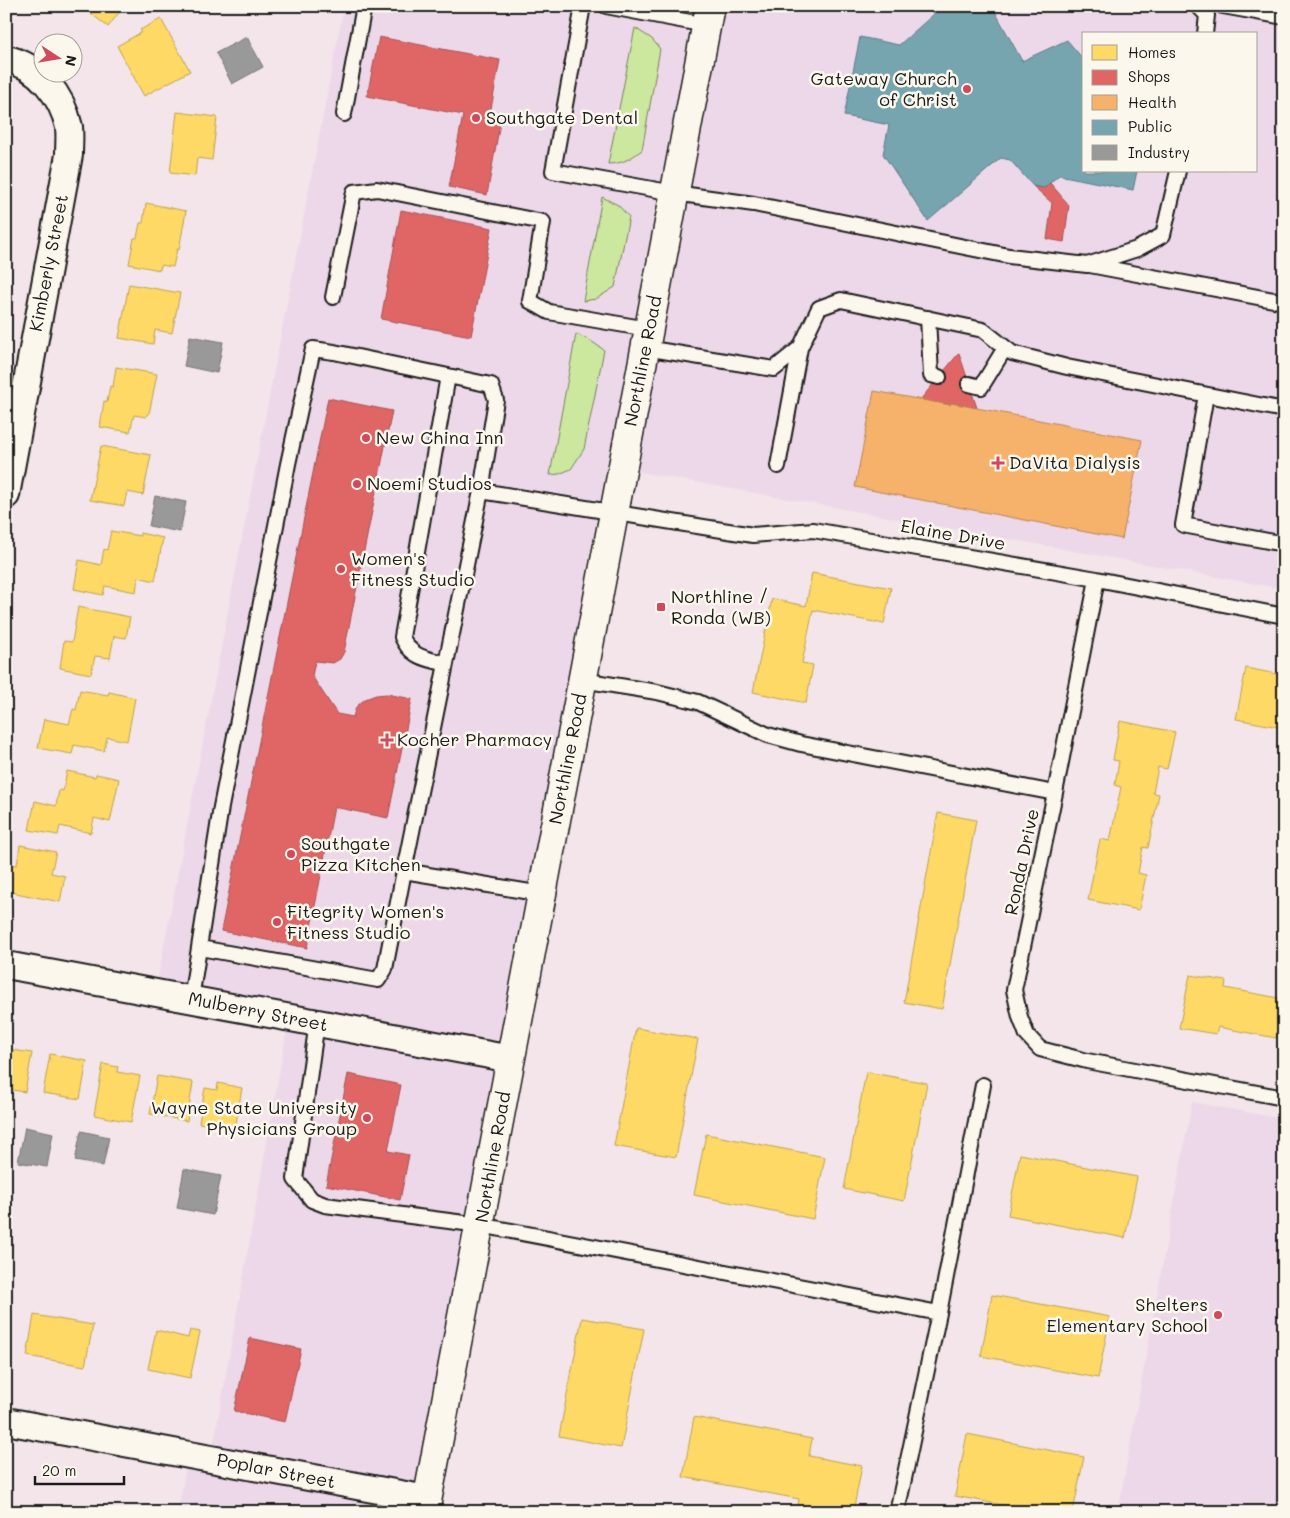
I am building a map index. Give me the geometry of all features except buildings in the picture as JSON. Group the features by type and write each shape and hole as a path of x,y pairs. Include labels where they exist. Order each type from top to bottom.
{"main road":[{"name":"Northline Road","path":"426,1506 708,16"}],"street":[{"name":"Kimberly Street","path":"6,59 29,68 44,80 56,94 64,111 69,130 69,155 6,495"},
{"name":"Mulberry Street","path":"6,965 510,1059"},
{"name":"Poplar Street","path":"6,1421 426,1506"}],"lane":[{"path":"344,114 364,6"},
{"path":"583,6 553,171 674,193 754,204 1008,256 1087,265 1284,302"},
{"path":"606,6 708,16"},
{"path":"1198,6 1207,15 1205,32"},
{"path":"1223,6 1284,18"},
{"path":"1087,265 1137,248 1163,235 1178,172"},
{"path":"333,297 354,192 377,189 543,222 530,301 549,312 774,369 800,348"},
{"path":"778,466 800,348 819,308 841,300 983,330 1012,353 1066,367 1284,410"},
{"path":"928,318 931,375 939,377"},
{"path":"969,384 981,387 1005,348"},
{"path":"191,999 221,807 288,464 313,349 491,385 496,400 481,491 385,969 378,980 200,948"},
{"path":"446,664 415,655 406,648 402,637 448,376"},
{"path":"1206,395 1183,524 1284,544"},
{"name":"Elaine Drive","path":"481,491 752,536 812,530 1097,579 1284,616"},
{"path":"1055,794 1097,579"},
{"name":"Ronda Drive","path":"582,680 657,692 698,702 768,736 1055,794 1014,990 1020,1017 1027,1035 1040,1048 1087,1061 1284,1098"},
{"path":"404,871 542,894"},
{"path":"317,1022 296,1179 312,1200 325,1205 480,1225 939,1313"},
{"path":"897,1512 939,1313 983,1086"}],"shaded area":[{"path":"344,6 1284,6 1284,589 623,469 425,1512 178,1512 188,1455 211,1459 289,1018 155,993"},
{"name":"Shelters Elementary School","path":"1192,1102 1284,1119 1284,1512 1118,1512"}],"green space":[{"path":"635,28 652,39 660,49 642,150 622,162 608,164"},
{"path":"602,197 618,205 629,217 615,287 596,299 583,301"},
{"path":"576,334 604,350 584,449 571,469 559,474 550,475"}],"place":[{"name":"Gateway Church of Christ","path":"967,89"},
{"name":"Southgate Dental","path":"476,118"},
{"name":"New China Inn","path":"366,438"},
{"name":"DaVita Dialysis","path":"998,463"},
{"name":"Noemi Studios","path":"357,484"},
{"name":"Women's Fitness Studio","path":"341,569"},
{"name":"Northline / Ronda (WB)","path":"661,607"},
{"name":"Kocher Pharmacy","path":"387,740"},
{"name":"Southgate Pizza Kitchen","path":"291,854"},
{"name":"Fitegrity Women's Fitness Studio","path":"277,922"},
{"name":"Wayne State University Physicians Group","path":"367,1118"},
{"name":"Shelters Elementary School","path":"1218,1315"}]}
